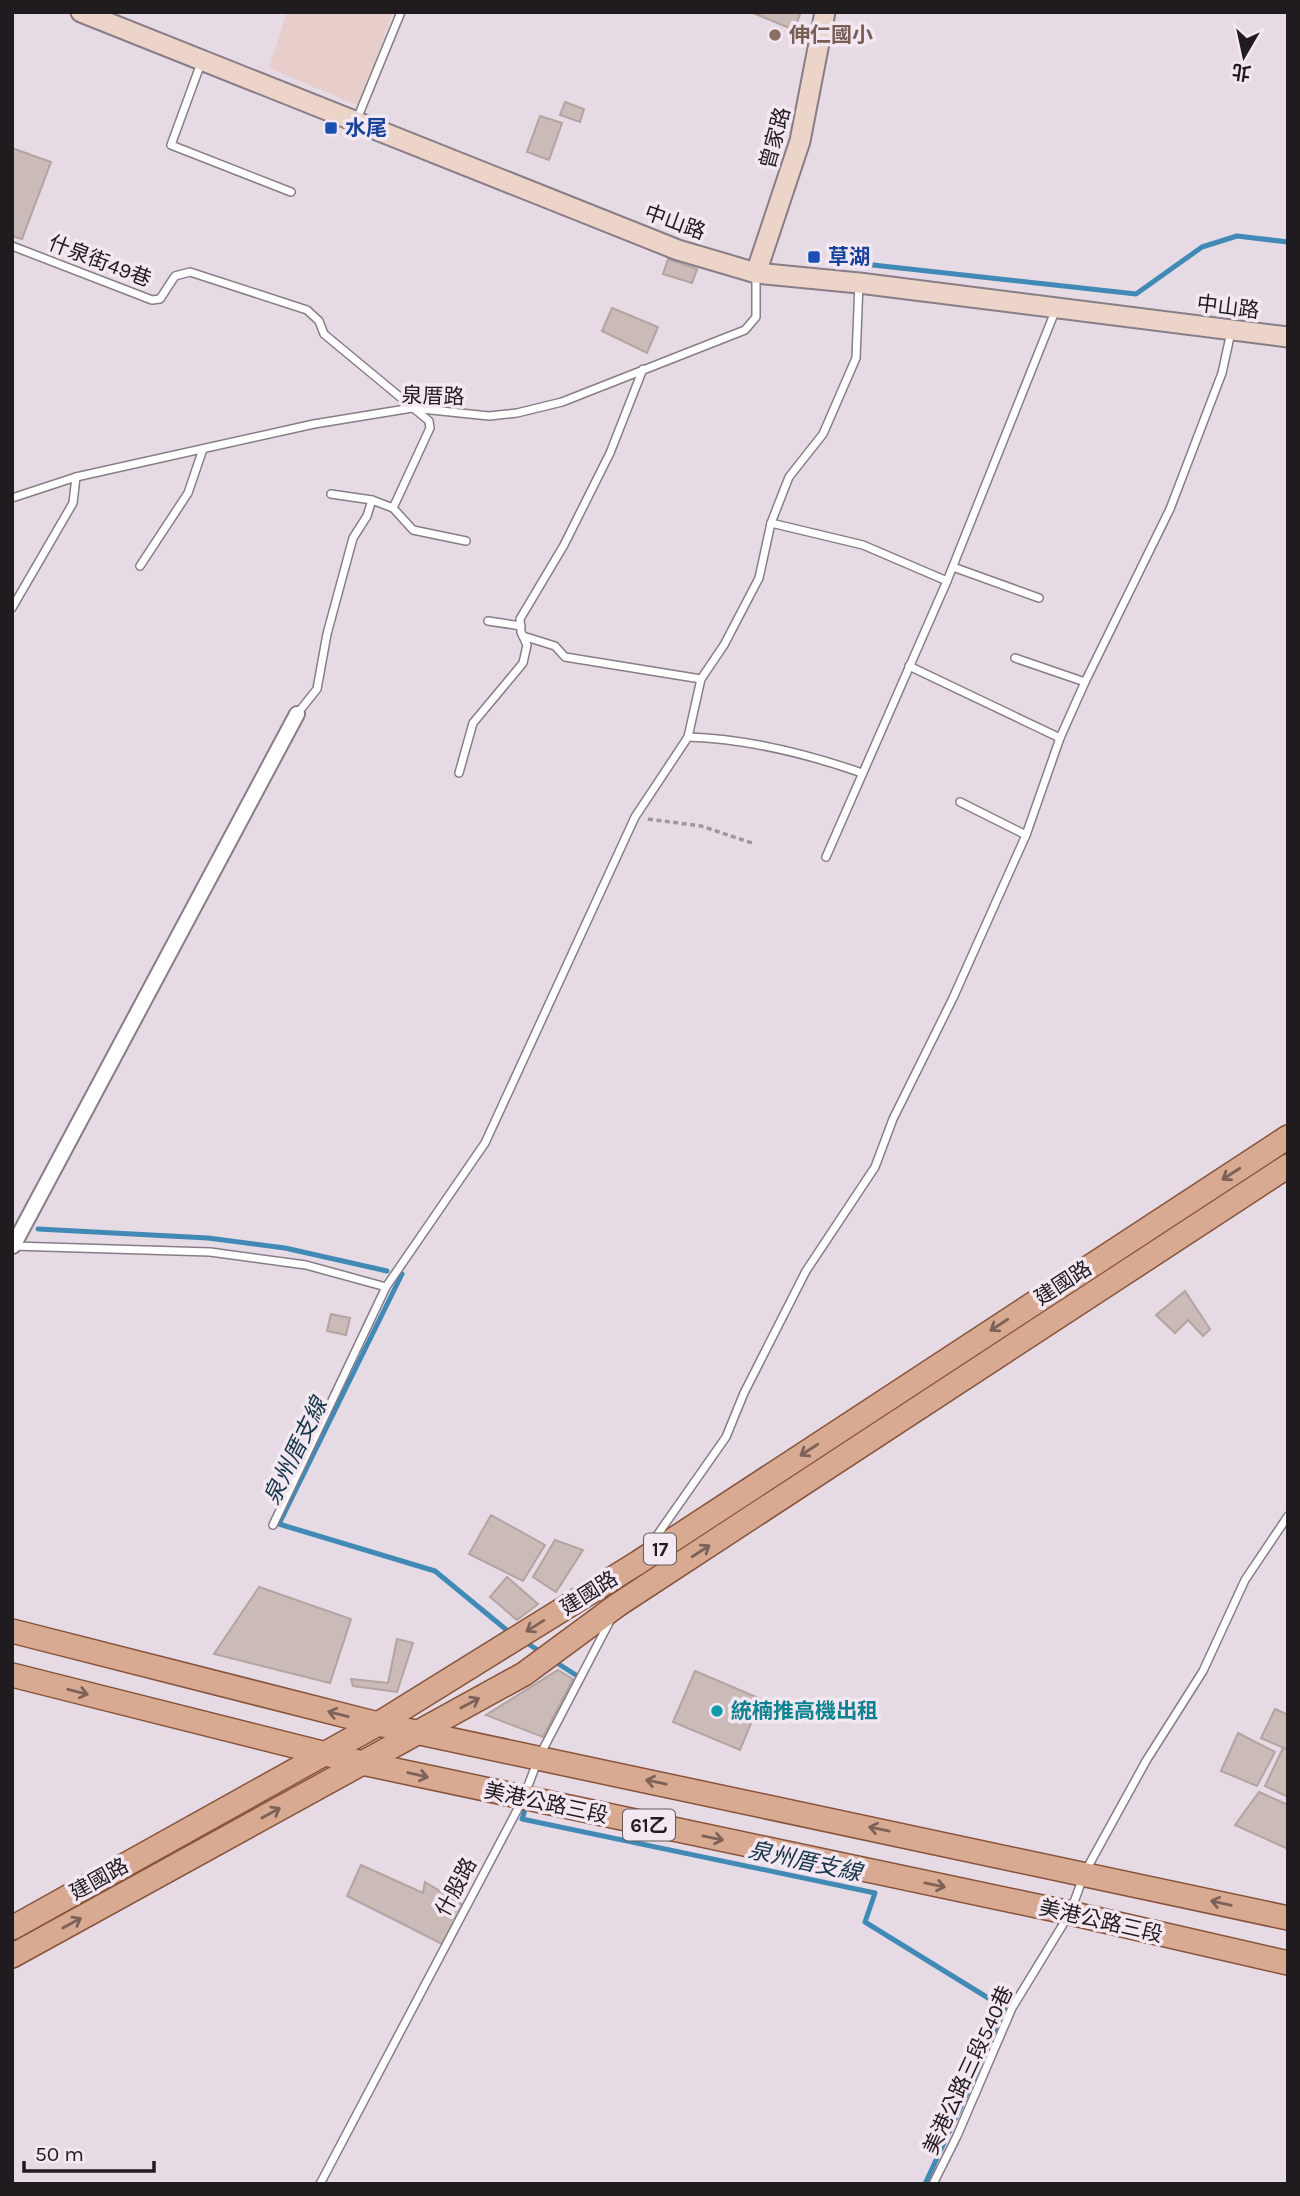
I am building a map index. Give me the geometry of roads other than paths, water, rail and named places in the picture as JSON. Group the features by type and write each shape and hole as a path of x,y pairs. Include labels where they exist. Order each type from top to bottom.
{"main road":[{"name":"建國路","path":"12,1928 378,1724 639,1562 1288,1137"},
{"name":"建國路","path":"12,1956 524,1674 619,1604 1288,1167"},
{"name":"美港公路三段","path":"12,1631 378,1724 1085,1872 1288,1918"},
{"name":"美港公路三段","path":"12,1675 362,1763 523,1799 1073,1906 1288,1963"}],"street":[{"name":"中山路","path":"81,12 357,119 678,250 756,273 859,282 1288,337"},
{"name":"曾家路","path":"756,273 800,141 825,12"},
{"path":"13,1247 297,714"}],"lane":[{"path":"357,119 401,12"},
{"path":"203,60 171,145 291,192"},
{"name":"什泉街49巷","path":"12,246 152,300 160,299 176,276 190,272 307,310 319,321 324,334 412,408"},
{"name":"泉厝路","path":"12,498 76,477 314,424 412,408 489,416 517,413 562,402 745,330 756,317 756,273"},
{"path":"273,1525 387,1287 485,1143 635,817 688,737 701,679 724,645 759,578 771,523 789,477 823,435 856,358 859,282"},
{"path":"826,857 953,567 1056,308"},
{"name":"什股路","path":"320,2184 523,1799 539,1757 639,1562 726,1437 744,1393 806,1271 875,1167 892,1119 953,998 1026,835 1060,738 1085,682 1170,509 1222,373 1231,331"},
{"path":"459,773 473,723 523,663 527,645 520,619 564,545 610,453 643,369"},
{"path":"393,508 430,428 426,415 412,408"},
{"path":"140,565 188,494 203,449"},
{"path":"12,608 73,503 76,477"},
{"path":"331,494 372,500 393,508 413,530 466,541"},
{"path":"297,714 317,689 327,634 353,538 367,516 372,500"},
{"path":"771,523 863,545 947,581"},
{"path":"953,567 1039,598"},
{"path":"488,621 521,626"},
{"path":"523,636 555,646 565,657 701,679"},
{"path":"1015,658 1085,682"},
{"path":"909,666 1060,738"},
{"path":"688,737 737,738 822,759 862,773"},
{"path":"960,802 1026,835"},
{"path":"13,1247 210,1252 306,1265 387,1287"},
{"name":"美港公路三段540巷","path":"933,2184 957,2136 1012,2008 1073,1906 1085,1872 1146,1761 1203,1671 1245,1580 1288,1516"}],"waterway":[{"path":"873,265 1136,294 1202,247 1237,236 1288,242"},
{"name":"泉州厝支線","path":"38,1229 208,1238 285,1248 387,1271"},
{"name":"泉州厝支線","path":"402,1274 279,1524 435,1571 509,1632"},
{"name":"泉州厝支線","path":"527,1643 539,1651"},
{"name":"泉州厝支線","path":"557,1663 579,1677 576,1682"},
{"name":"泉州厝支線","path":"525,1810 522,1819 875,1893 865,1922 1006,2009 925,2184"}],"place":[{"name":"伸仁國小","path":"775,35"},
{"name":"水尾","path":"331,128"},
{"name":"草湖","path":"814,257"},
{"name":"統楠推高機出租","path":"717,1711"}]}
